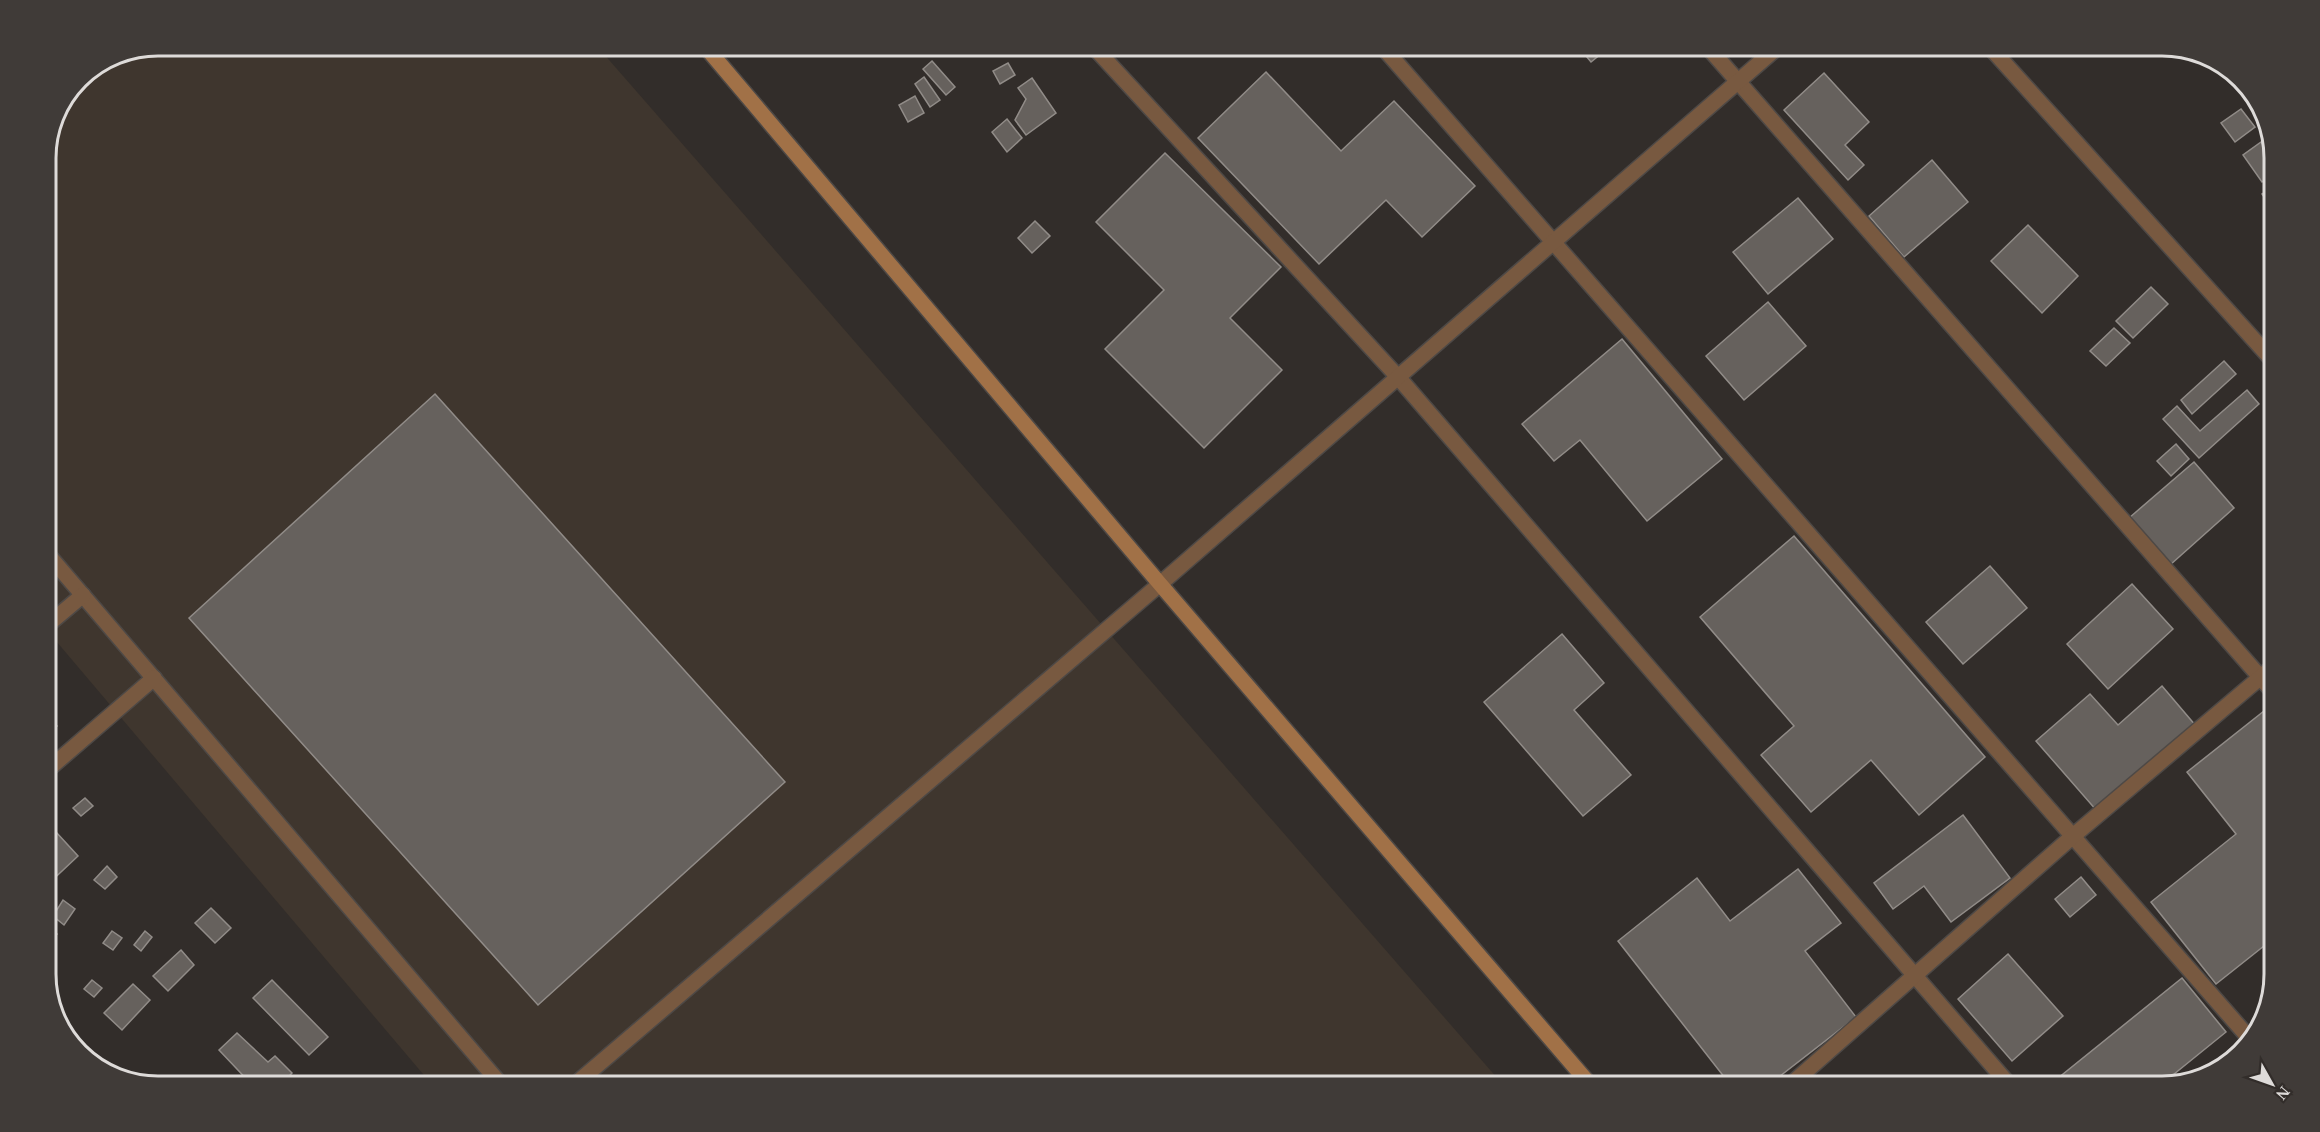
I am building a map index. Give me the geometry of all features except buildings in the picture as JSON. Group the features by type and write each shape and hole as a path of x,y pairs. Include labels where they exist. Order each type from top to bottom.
{"street":[{"path":"713,56 1160,584 1583,1076"},
{"path":"1102,56 1398,377 2001,1076"},
{"path":"1391,56 2245,1033"},
{"path":"1716,56 2264,681"},
{"path":"585,1076 1160,584 1768,56"},
{"path":"1998,56 2264,351"},
{"path":"56,564 494,1076"},
{"path":"56,618 83,595"},
{"path":"1800,1076 2073,836 2264,674"},
{"path":"56,763 154,678"}],"shaded area":[{"path":"144,56 606,56 1495,1076 425,1076 56,641 56,151 59,131 66,112 77,95 90,81 107,69 125,61"}]}
